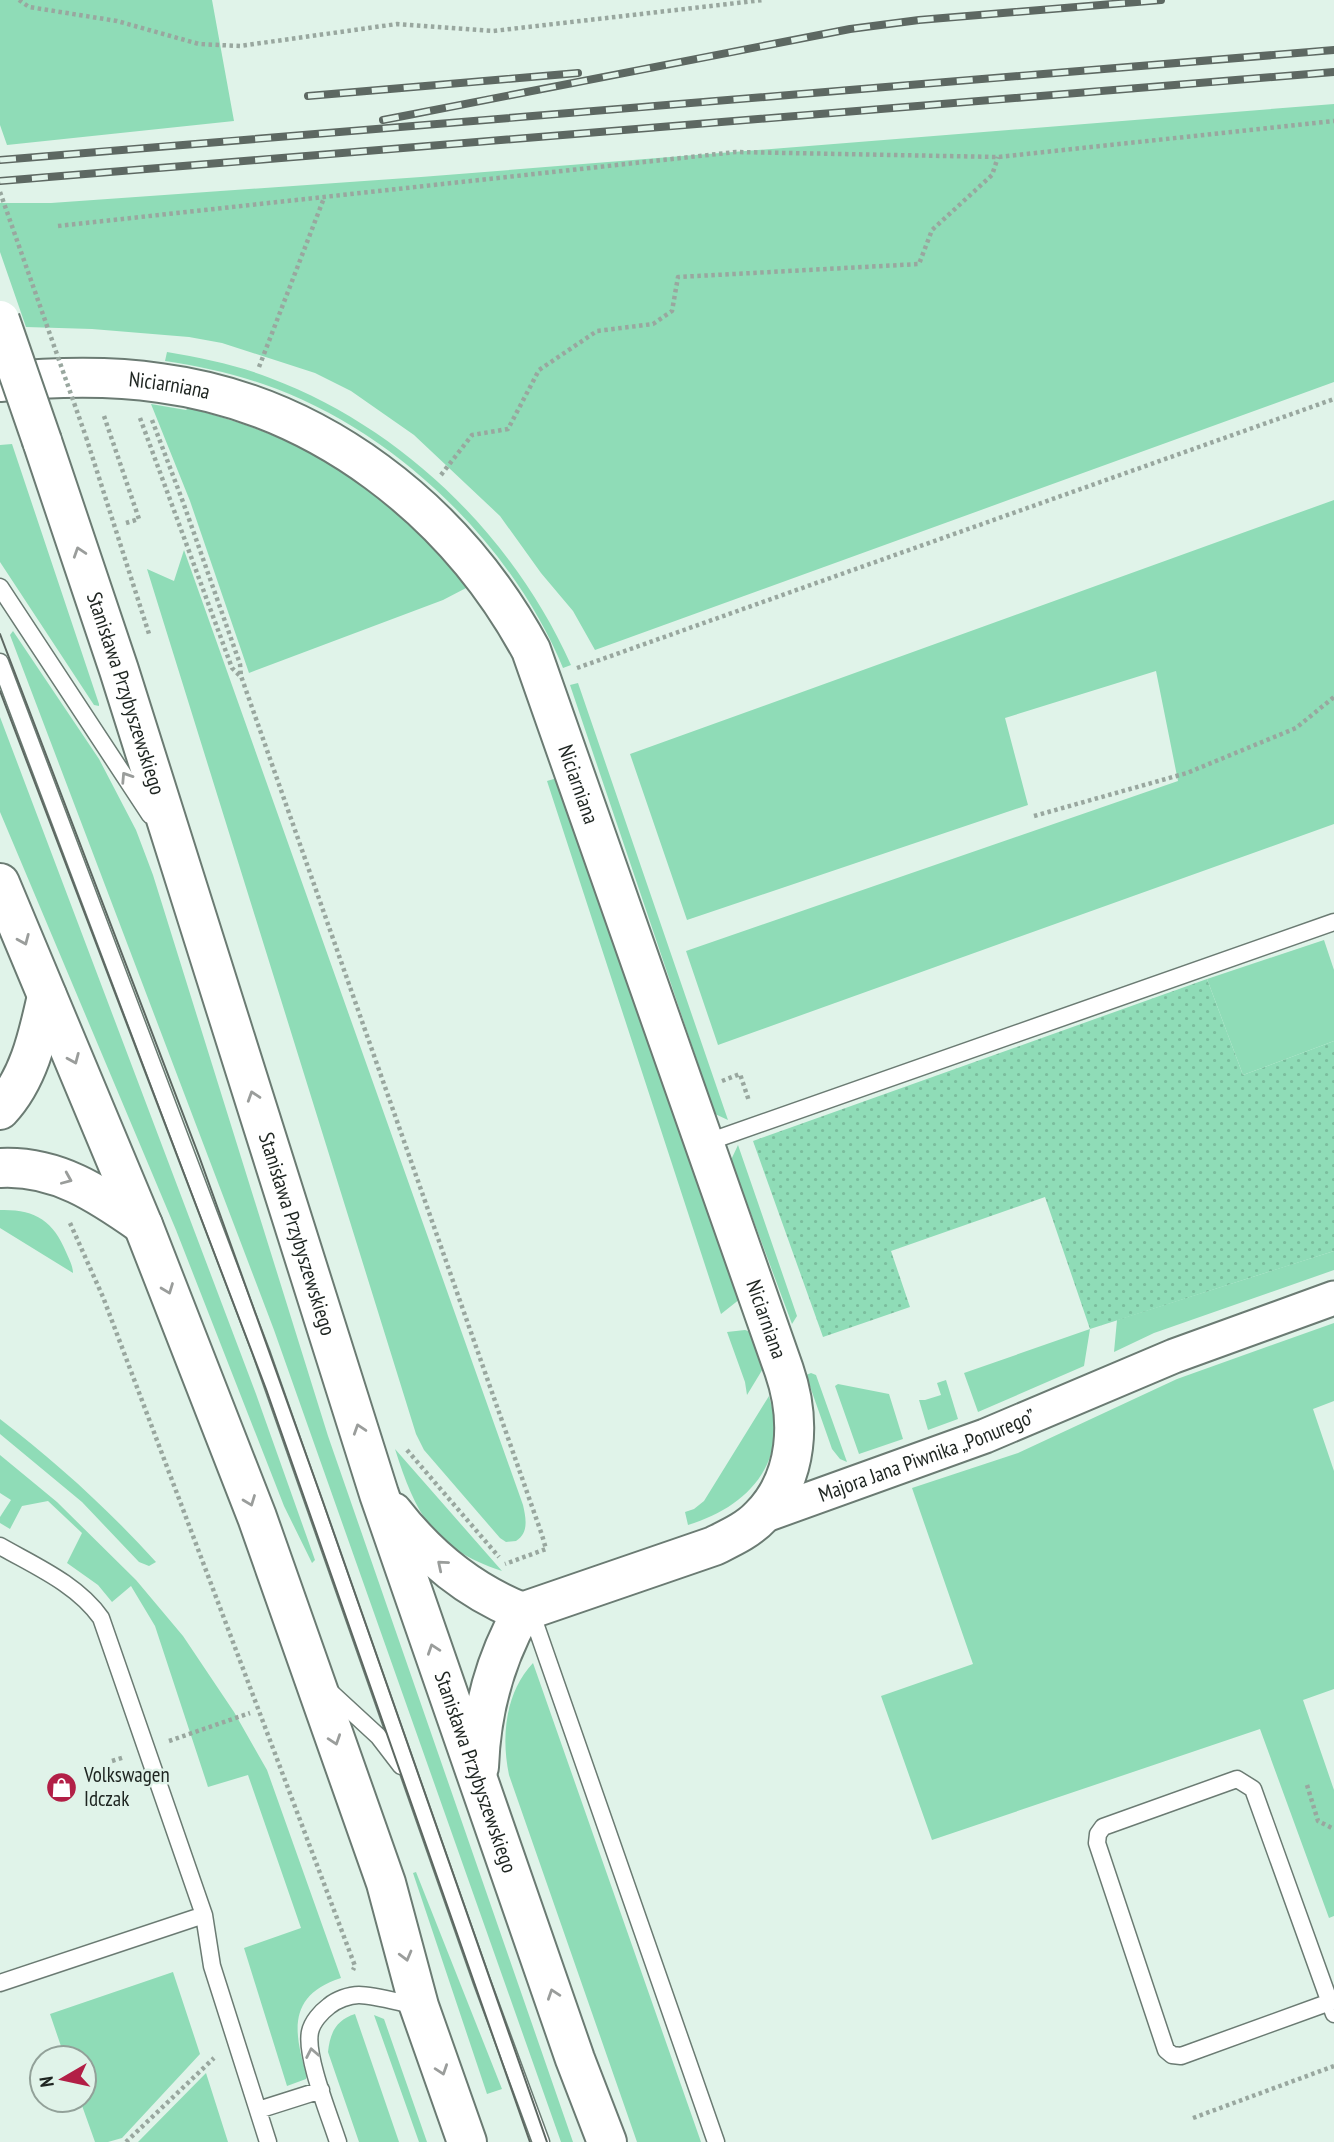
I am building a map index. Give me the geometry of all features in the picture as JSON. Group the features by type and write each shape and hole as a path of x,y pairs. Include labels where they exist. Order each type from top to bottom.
{"main road":[{"name":"Stanisława Przybyszewskiego","path":"0,320 119,670 379,1494 575,2059 594,2130"},
{"name":"Niciarniana","path":"0,382 74,377 162,383 226,397 315,432 381,474 420,506 452,538 483,576 519,628 543,680 789,1384 795,1418 793,1454 780,1490 760,1517"},
{"path":"0,883 143,1225 257,1517 386,1883 419,2006 467,2142"},
{"path":"0,1110 28,1066 47,996"},
{"path":"0,1168 33,1169 70,1180 143,1225"},
{"path":"379,1494 406,1529 432,1557 455,1576 482,1593 526,1611 503,1650 485,1703 480,1735 479,1783"},
{"name":"Majora Jana Piwnika „Ponurego”","path":"526,1611 714,1546 742,1531 760,1517"}],"street":[{"name":"Majora Jana Piwnika „Ponurego”","path":"760,1517 985,1436 1174,1356 1334,1298"}],"lane":[{"path":"0,587 148,811 184,878"},
{"path":"0,662 261,1352 541,2142"},
{"path":"705,1143 1334,922"},
{"path":"0,1546 69,1586 90,1602 101,1618 204,1915 212,1966 268,2142"},
{"path":"526,1611 716,2142"},
{"path":"313,1675 368,1727 394,1756 420,1806"},
{"path":"1237,1779 1253,1789 1332,2008 1181,2056 1172,2055 1166,2050 1097,1843 1098,1833 1103,1827 1237,1779"},
{"path":"0,1983 204,1915"},
{"path":"338,2142 310,2048 309,2037 313,2025 329,2006 338,2000 358,1994 419,2006"},
{"path":"258,2110 321,2090"}],"path":[{"path":"19,0 29,7 117,21 199,44 240,46 397,24 493,30 763,0"},
{"path":"58,226 736,152 998,157 1334,121"},
{"path":"441,474 472,435 508,429 539,370 597,331 653,324 672,311 678,277 919,264 932,230 992,176 998,157"},
{"path":"0,192 86,437 153,647"},
{"path":"259,367 324,198"},
{"path":"543,680 1334,399"},
{"path":"136,409 232,668 241,676"},
{"path":"149,412 240,664 241,676 542,1535 546,1549 504,1564"},
{"path":"104,416 139,519 126,523"},
{"path":"1034,816 1187,773 1296,728 1334,696"},
{"path":"722,1081 740,1074 757,1124"},
{"path":"67,1218 103,1297 355,1966 351,1976"},
{"path":"404,1446 504,1564 526,1611"},
{"path":"112,1761 250,1713"},
{"path":"1307,1784 1318,1821 1334,1829"},
{"path":"126,2142 235,2038"},
{"path":"1193,2118 1334,2066"}],"green space":[{"path":"0,0 212,0 234,121 7,145 0,125"},
{"path":"1334,104 1334,382 595,650 573,611 541,573 500,516 414,435 351,391 315,373 222,343 189,337 92,329 26,327 0,252 0,203 51,203 421,177"},
{"path":"167,352 245,369 319,399 365,426 408,457 449,492 485,531 518,573 547,618 571,665 563,668 540,621 512,577 479,534 442,495 401,460 357,429 311,404 239,376 165,361"},
{"path":"151,404 186,410 188,408 232,420 309,453 376,496 438,553 468,587 443,600 249,673 190,501"},
{"path":"12,444 99,706 94,705 0,562 0,445"},
{"path":"1334,500 1334,824 718,1045 686,951 1178,781 1156,671 1005,718 1028,805 687,920 630,754"},
{"path":"184,550 523,1505 525,1530 516,1541 506,1542 500,1538 424,1450 416,1434 147,569 174,581"},
{"path":"13,631 99,759 136,830 153,875 328,1436 573,2142 561,2142 274,1330 10,635"},
{"path":"578,683 728,1120 715,1114 570,685"},
{"path":"0,717 256,1394 315,1560 312,1563 284,1506 176,1230 0,812"},
{"path":"557,778 740,1299 721,1314 547,781"},
{"path":"1324,940 1334,970 1334,1041 1243,1075 1207,979"},
{"path":"1207,979 1243,1075 1334,1041 1334,1251 1090,1329 1045,1197 891,1251 910,1307 823,1337 753,1141"},
{"path":"738,1145 797,1316 792,1324 731,1160"},
{"path":"0,1210 32,1214 48,1224 61,1241 73,1273 0,1228"},
{"path":"1334,1251 1334,1270 1154,1333 1114,1352 1117,1320"},
{"path":"1334,1323 1334,1401 1313,1409 1334,1471 1334,1689 1303,1700 1334,1790 1334,1916 1329,1918 1260,1729 932,1840 881,1696 973,1664 912,1488 1018,1453 1177,1379"},
{"path":"1090,1329 1084,1366 978,1412 964,1373"},
{"path":"727,1332 751,1332 764,1367 747,1395"},
{"path":"806,1375 816,1375 847,1462 840,1459 832,1449"},
{"path":"946,1380 958,1419 928,1430 919,1400 941,1395 937,1383"},
{"path":"838,1384 889,1394 903,1439 859,1454 835,1386"},
{"path":"769,1396 774,1420 774,1441 759,1478 746,1494 729,1507 688,1525 685,1512 704,1501"},
{"path":"0,1419 81,1487 156,1562 149,1566 139,1562 82,1502 0,1434"},
{"path":"395,1449 502,1571 459,1552 430,1526 411,1493"},
{"path":"0,1455 57,1502 136,1580 183,1636 234,1712 267,1770 341,1978 311,1994 299,2016 299,2044 306,2079 287,2086 244,1948 301,1928 248,1775 208,1787 155,1626 131,1586 112,1602 98,1585 67,1563 82,1533 48,1501 22,1506 10,1529 0,1523 0,1517 11,1500 0,1493"},
{"path":"533,1663 701,2142 637,2142 509,1775 505,1746 511,1702 516,1688"},
{"path":"416,1872 502,2089 487,2094 413,1873"},
{"path":"173,1972 200,2054 122,2138 95,2142 85,2114 98,2114 98,2044 60,2044 50,2014"},
{"path":"355,2014 399,2142 359,2142 328,2052 335,2028"},
{"path":"374,2015 384,2019 427,2142 419,2142"},
{"path":"206,2073 228,2142 138,2142"}],"tram line":[{"path":"0,634 199,1156 547,2142"},
{"path":"0,691 266,1389 530,2142"}],"railway":[{"path":"383,120 850,29 919,20 1161,0"},
{"path":"0,160 1334,50"},
{"path":"0,181 1334,72"},
{"path":"308,96 578,73"}],"place":[{"name":"Volkswagen Idczak","path":"61,1787"}]}
